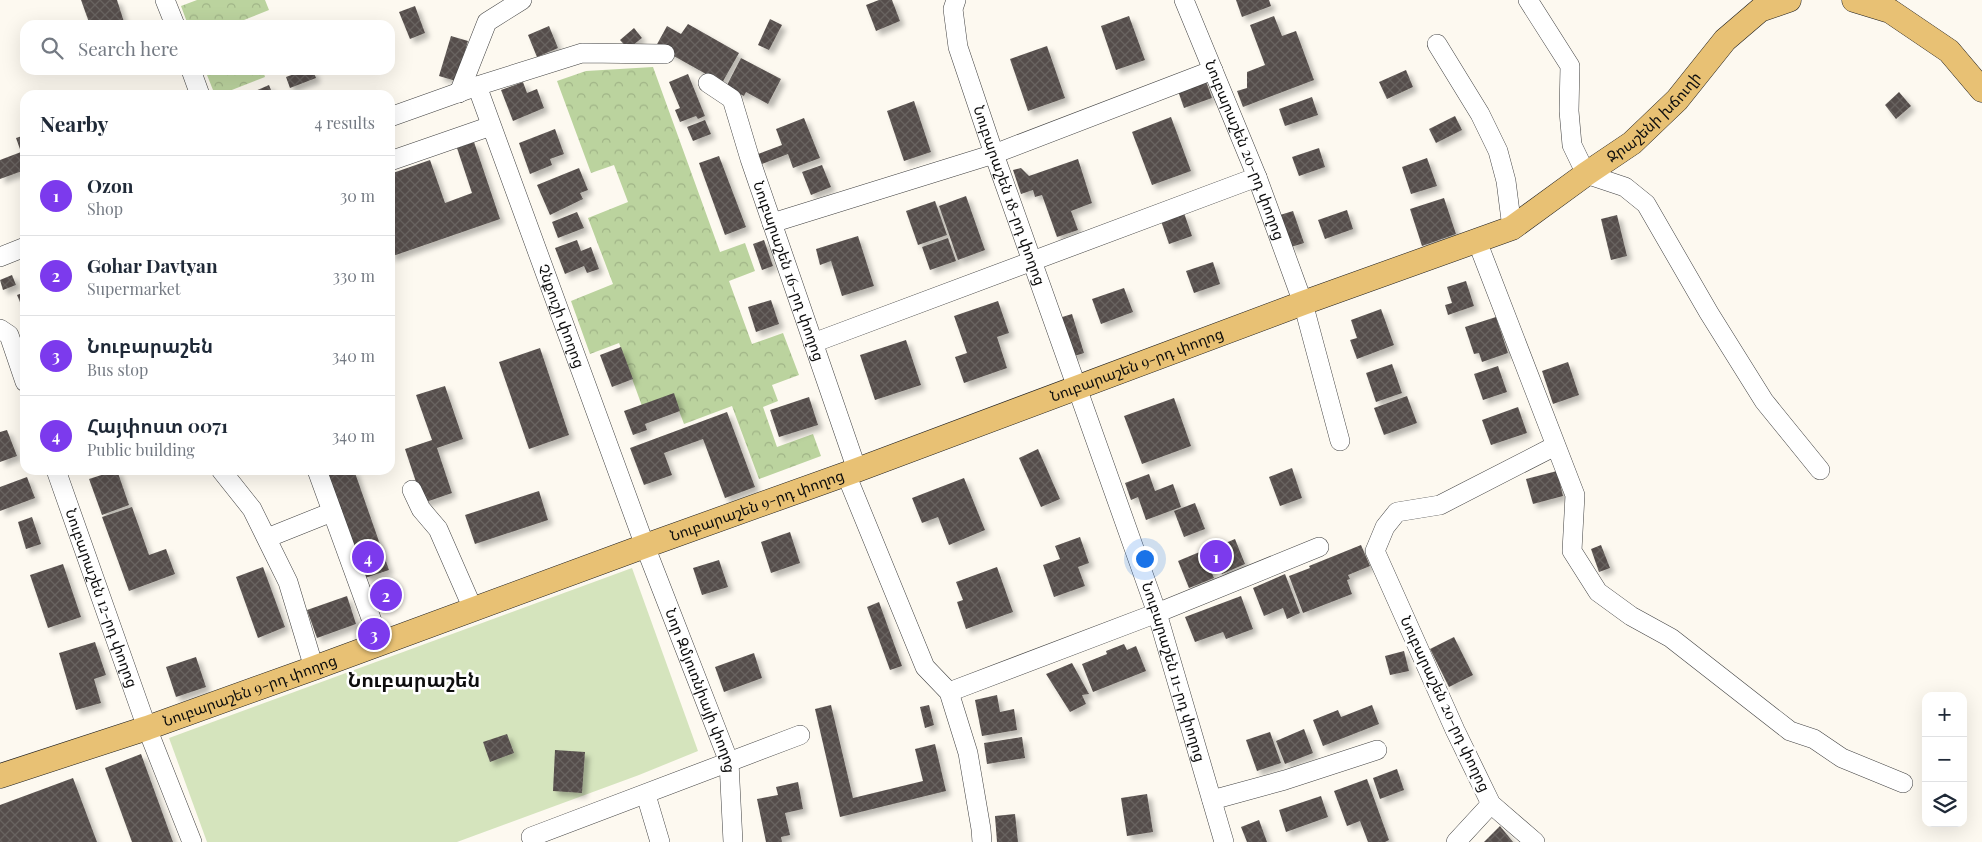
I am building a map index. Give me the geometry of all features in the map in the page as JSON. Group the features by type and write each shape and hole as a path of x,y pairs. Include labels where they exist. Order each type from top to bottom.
{"main road":[{"name":"Ջրաշենի խճուղի","path":"1512,228 1632,143 1677,100 1724,40 1760,10 1789,0"},
{"path":"1854,0 1890,10 1949,51 1982,90"},
{"name":"Նուբարաշեն 9-րդ փողոց","path":"0,776 147,728 314,668 1077,390 1303,303 1512,228"}],"street":[{"path":"166,0 172,20"},
{"path":"459,93 487,22 522,0"},
{"name":"Նուբարաշեն 18-րդ փողոց","path":"956,0 953,10 958,46 1077,390"},
{"name":"Նուբարաշեն 20-րդ փողոց","path":"1184,0 1258,177 1303,303 1340,441"},
{"path":"1528,0 1570,66 1569,111 1572,145 1586,174 1625,187 1646,204 1708,312 1764,401 1820,470"},
{"path":"1437,44 1480,114 1498,151 1506,181 1512,228"},
{"path":"395,115 477,86 582,53 665,54"},
{"path":"772,223 994,154 1213,70"},
{"path":"193,75 198,90"},
{"name":"Նուբարաշեն 16-րդ փողոց","path":"708,83 732,99 813,344 852,472 925,667 949,692"},
{"name":"Չնքուշի փողոց","path":"477,86 645,546"},
{"path":"395,159 491,126"},
{"path":"813,344 1258,177"},
{"path":"1477,241 1575,495 1572,551 1598,592 1631,616 1671,638 1790,731 1814,739 1842,758 1903,783"},
{"path":"0,257 20,249"},
{"path":"0,329 9,335 20,367"},
{"name":"Նուբարաշեն 11-րդ փողոց","path":"1077,390 1157,613 1224,842"},
{"name":"Նուբարաշեն 20-րդ փողոց","path":"1535,842 1491,804 1455,730 1374,551 1385,526 1397,512 1440,505 1555,446"},
{"name":"Նուբարաշեն 12-րդ փողոց","path":"58,475 147,728"},
{"path":"226,475 252,509 288,582 314,668"},
{"path":"319,475 380,643"},
{"path":"412,490 421,509 438,529 474,609"},
{"path":"267,538 332,512"},
{"name":"Նոր Զմյուռնիայի փողոց","path":"645,546 728,762 733,842"},
{"path":"982,842 968,753 949,692 1157,613 1318,547"},
{"path":"147,728 192,842"},
{"path":"531,837 646,795 800,735"},
{"path":"1212,800 1285,780 1377,750"},
{"path":"646,795 660,842"},
{"path":"1456,842 1491,804"}],"green space":[{"path":"197,0 265,0 269,10 244,20 186,20 181,6"},
{"path":"653,67 720,252 745,243 755,271 729,281 752,344 783,333 799,375 772,385 778,401 763,407 777,447 813,434 821,456 759,479 732,406 684,424 673,395 642,406 619,343 590,354 571,301 613,284 588,218 628,202 614,165 591,173 557,81 586,71"},
{"path":"207,75 264,75 265,77 232,90 213,90"},
{"path":"632,568 698,751 639,775 457,842 207,842 169,738"}],"building":[{"path":"81,0 117,0 123,20 88,20"},
{"path":"879,0 892,0 900,21 876,31 866,5"},
{"path":"1236,0 1269,0 1271,6 1242,17"},
{"path":"415,6 425,33 410,39 399,12"},
{"path":"1129,16 1145,60 1116,70 1101,26"},
{"path":"1274,16 1282,36 1296,31 1314,80 1243,107 1237,91 1247,88 1247,72 1265,65 1250,25"},
{"path":"770,19 782,25 769,50 758,45"},
{"path":"688,24 739,53 722,83 656,46 667,26 681,34"},
{"path":"549,26 558,48 537,57 528,35"},
{"path":"634,28 642,38 628,49 620,40"},
{"path":"451,36 468,41 456,81 439,76"},
{"path":"1047,46 1065,98 1028,111 1010,59"},
{"path":"741,58 781,79 768,104 746,92 744,96 726,87"},
{"path":"1406,70 1413,87 1387,99 1379,82"},
{"path":"688,74 705,116 698,119 696,116 680,122 675,110 680,108 669,82"},
{"path":"291,75 315,75 316,78 290,88 286,77"},
{"path":"1206,81 1212,98 1184,108 1178,91"},
{"path":"523,82 527,93 537,89 544,108 513,121 501,90"},
{"path":"269,85 271,90 258,90"},
{"path":"1899,92 1911,106 1896,119 1885,105"},
{"path":"1312,97 1318,115 1285,126 1279,109"},
{"path":"914,101 931,152 904,161 887,111"},
{"path":"1455,116 1462,130 1436,143 1429,129"},
{"path":"1171,117 1191,171 1152,185 1132,132"},
{"path":"804,118 820,158 793,168 788,154 762,164 758,154 782,145 776,129"},
{"path":"705,120 711,134 693,141 687,127"},
{"path":"555,129 564,154 550,159 552,165 530,174 519,143"},
{"path":"20,137 20,149 16,138"},
{"path":"474,142 500,219 395,255 395,172 430,160 445,203 472,193 457,148"},
{"path":"1319,148 1325,167 1299,176 1292,157"},
{"path":"20,152 20,172 0,179 0,160"},
{"path":"719,156 746,227 725,235 699,163"},
{"path":"1427,158 1437,186 1411,194 1402,167"},
{"path":"1078,159 1092,203 1071,211 1078,230 1057,237 1042,195 1035,197 1033,190 1021,194 1013,170 1021,168 1029,176"},
{"path":"822,165 831,187 811,195 802,172"},
{"path":"579,168 588,190 580,193 583,199 550,215 537,185"},
{"path":"966,196 985,250 958,260 939,206"},
{"path":"1444,198 1456,234 1422,246 1410,209"},
{"path":"935,201 947,235 918,245 906,211"},
{"path":"1347,210 1353,229 1325,239 1318,220"},
{"path":"1293,211 1304,243 1291,247 1280,215"},
{"path":"577,212 584,228 558,238 552,222"},
{"path":"1184,213 1192,236 1169,244 1161,221"},
{"path":"1617,215 1627,256 1611,260 1601,219"},
{"path":"858,236 874,286 842,296 831,261 820,265 816,249"},
{"path":"948,238 956,261 930,270 922,247"},
{"path":"577,240 581,251 591,247 599,269 587,273 584,266 565,274 555,248"},
{"path":"764,240 773,266 762,270 753,244"},
{"path":"1213,262 1220,284 1194,293 1186,271"},
{"path":"12,275 16,285 3,290 0,280"},
{"path":"1466,281 1474,306 1448,315 1445,305 1452,303 1447,287"},
{"path":"1124,288 1133,312 1101,324 1092,299"},
{"path":"771,300 779,324 756,332 748,307"},
{"path":"998,301 1009,333 997,337 1007,368 964,383 955,357 967,353 954,316"},
{"path":"1381,309 1394,345 1357,359 1350,340 1357,338 1351,320"},
{"path":"1072,314 1084,353 1071,357 1059,318"},
{"path":"1496,317 1508,353 1482,362 1479,353 1474,354 1465,327"},
{"path":"906,340 921,385 875,400 860,355"},
{"path":"621,347 633,379 612,387 600,355"},
{"path":"540,348 569,435 529,449 499,362"},
{"path":"1568,362 1579,395 1553,404 1542,371"},
{"path":"1392,364 1402,393 1376,402 1366,373"},
{"path":"1498,366 1507,392 1483,400 1474,374"},
{"path":"445,386 463,439 437,448 452,493 423,503 405,449 432,440 416,395"},
{"path":"674,393 680,411 645,424 647,430 633,435 624,411"},
{"path":"1407,396 1417,423 1384,435 1374,408"},
{"path":"809,397 818,425 779,437 770,410"},
{"path":"1174,398 1191,446 1142,464 1124,416"},
{"path":"1518,407 1527,433 1491,445 1482,420"},
{"path":"727,412 755,487 725,498 703,439 664,453 672,475 644,485 630,448"},
{"path":"7,430 17,456 0,462 0,432"},
{"path":"1038,449 1060,499 1041,507 1019,458"},
{"path":"1292,468 1302,498 1280,506 1269,477"},
{"path":"1557,471 1563,496 1533,504 1526,479"},
{"path":"1149,474 1155,491 1173,484 1181,507 1146,520 1138,497 1131,500 1125,483"},
{"path":"101,475 119,475 129,505 102,515 89,479"},
{"path":"329,475 356,475 389,570 365,578"},
{"path":"27,477 35,498 0,511 0,487"},
{"path":"964,478 985,530 949,545 938,517 922,523 912,498"},
{"path":"539,491 548,520 475,544 465,515"},
{"path":"1195,503 1205,529 1184,537 1174,511"},
{"path":"132,507 149,555 166,549 175,574 129,591 102,517"},
{"path":"32,517 41,544 26,549 18,522"},
{"path":"790,532 800,563 771,573 761,542"},
{"path":"1080,537 1089,563 1078,567 1085,586 1054,597 1043,565 1060,559 1055,546"},
{"path":"1235,539 1245,564 1222,574 1211,549"},
{"path":"1361,545 1370,566 1348,575 1350,579 1347,580 1352,594 1303,613 1289,576"},
{"path":"1601,545 1610,568 1599,572 1591,549"},
{"path":"1202,551 1214,578 1189,588 1178,561"},
{"path":"719,560 728,587 702,595 693,568"},
{"path":"63,564 81,617 48,628 30,575"},
{"path":"263,567 285,627 258,638 236,577"},
{"path":"997,567 1013,612 966,629 957,602 963,600 956,582"},
{"path":"1285,574 1300,613 1287,619 1283,608 1264,616 1253,588"},
{"path":"347,596 356,624 317,638 307,610"},
{"path":"1241,596 1253,629 1226,639 1223,632 1195,642 1185,617"},
{"path":"879,602 902,666 890,670 867,607"},
{"path":"1454,637 1473,675 1449,687 1430,649"},
{"path":"95,642 106,675 94,679 101,703 76,710 59,653"},
{"path":"1124,644 1127,650 1136,646 1146,671 1093,692 1082,664 1107,654 1106,651"},
{"path":"1404,651 1409,671 1390,675 1385,656"},
{"path":"754,653 762,678 724,692 715,667"},
{"path":"196,657 206,687 176,697 166,667"},
{"path":"1072,663 1089,694 1082,695 1086,704 1070,712 1046,674"},
{"path":"997,695 1000,712 1014,709 1017,730 982,736 975,700"},
{"path":"831,705 853,798 923,781 915,749 935,744 946,791 840,817 815,709"},
{"path":"929,705 934,725 925,728 920,707"},
{"path":"1372,705 1379,724 1323,746 1313,720 1338,710 1341,717"},
{"path":"1304,729 1313,753 1285,764 1276,741"},
{"path":"1270,732 1281,763 1257,771 1246,740"},
{"path":"507,734 514,753 490,762 483,742"},
{"path":"1022,737 1025,758 987,764 984,743"},
{"path":"555,750 585,752 582,793 553,791"},
{"path":"141,754 173,842 132,842 105,768"},
{"path":"1397,769 1404,790 1380,799 1373,778"},
{"path":"73,778 97,842 0,842 0,805"},
{"path":"1367,779 1389,840 1385,842 1368,842 1360,821 1347,826 1334,791"},
{"path":"798,782 803,809 785,813 790,835 781,837 782,842 766,842 757,799 778,795 776,787"},
{"path":"1147,794 1153,832 1127,836 1121,798"},
{"path":"1321,796 1328,817 1286,832 1279,810"},
{"path":"1015,814 1018,842 997,842 995,816"},
{"path":"1259,820 1267,842 1247,842 1241,827"},
{"path":"1500,826 1513,842 1484,842"}],"place":[{"name":"Ozon","path":"1216,556"},
{"name":"Հայփոստ 0071","path":"368,557"},
{"name":"Gohar Davtyan","path":"386,595"},
{"name":"Նուբարաշեն","path":"374,634"}],"district":[{"name":"Նուբարաշեն","path":"414,680"}]}
